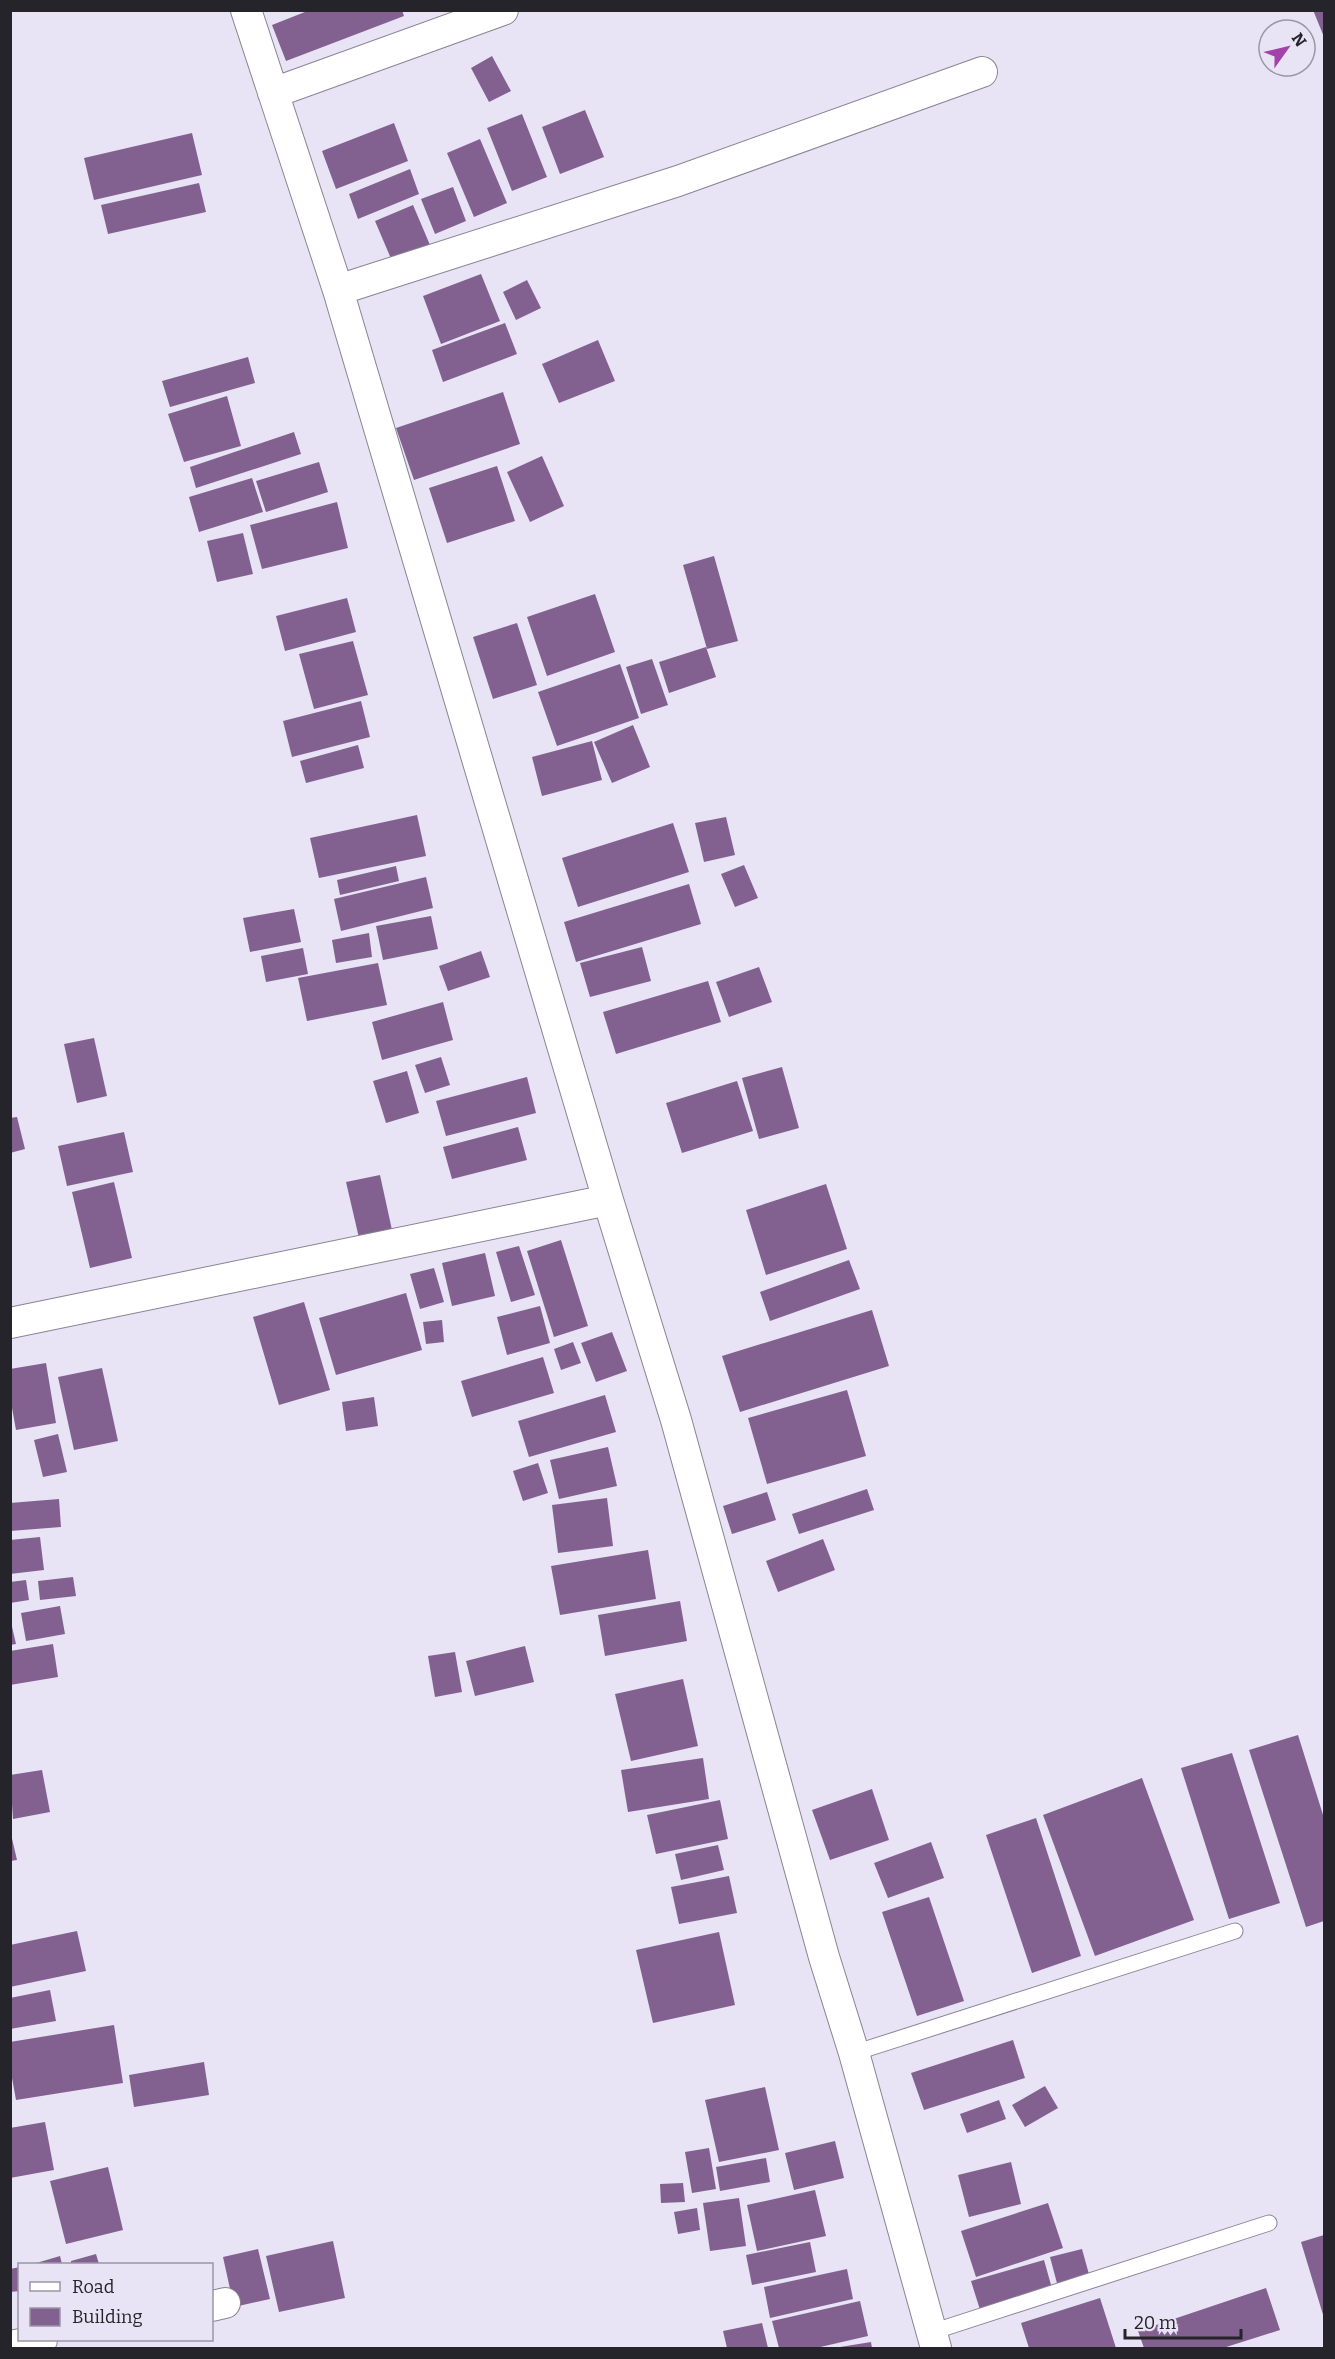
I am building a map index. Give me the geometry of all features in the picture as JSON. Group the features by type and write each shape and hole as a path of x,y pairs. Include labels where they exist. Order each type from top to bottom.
{"street":[{"path":"246,10 338,290 608,1200 676,1420 824,1957 854,2053 934,2340"},
{"path":"273,93 503,10"},
{"path":"338,290 678,181 982,72"},
{"path":"10,1323 608,1200"},
{"path":"10,2346 37,2341"}],"lane":[{"path":"854,2053 1235,1930"},
{"path":"934,2340 1269,2223"}],"building":[{"path":"310,10 402,10 404,16 286,61 272,25"},
{"path":"1313,10 1324,10 1324,37 1317,18"},
{"path":"492,56 511,91 489,102 471,68"},
{"path":"585,110 604,157 560,174 542,127"},
{"path":"522,114 547,177 512,191 487,128"},
{"path":"394,123 408,161 336,189 322,151"},
{"path":"192,133 202,175 94,200 84,158"},
{"path":"480,139 507,203 474,217 447,153"},
{"path":"410,169 419,194 358,219 349,194"},
{"path":"199,183 206,212 108,234 101,205"},
{"path":"453,187 466,221 435,234 421,199"},
{"path":"413,205 430,245 392,261 375,221"},
{"path":"481,274 500,321 441,344 423,296"},
{"path":"527,280 541,308 516,320 503,292"},
{"path":"505,323 517,354 443,382 432,350"},
{"path":"598,340 615,381 559,403 542,364"},
{"path":"248,357 255,383 170,407 162,381"},
{"path":"503,392 520,444 414,480 396,428"},
{"path":"227,396 241,446 184,462 168,414"},
{"path":"294,432 301,454 196,488 190,467"},
{"path":"542,456 564,506 530,522 507,472"},
{"path":"319,462 328,492 266,512 256,481"},
{"path":"497,466 515,521 447,543 429,488"},
{"path":"252,478 263,512 199,532 189,497"},
{"path":"337,502 348,548 262,569 250,525"},
{"path":"243,533 253,574 217,582 207,541"},
{"path":"714,556 738,641 707,649 683,565"},
{"path":"595,594 615,652 547,676 527,617"},
{"path":"347,598 356,632 285,651 276,616"},
{"path":"517,623 537,685 493,699 473,637"},
{"path":"353,641 368,695 314,709 299,654"},
{"path":"706,647 716,677 669,693 659,662"},
{"path":"652,659 668,705 641,714 626,667"},
{"path":"620,664 639,718 557,746 538,692"},
{"path":"361,701 370,737 292,757 283,721"},
{"path":"633,725 650,767 612,783 594,742"},
{"path":"592,741 602,780 542,796 532,757"},
{"path":"358,745 364,768 306,783 300,761"},
{"path":"417,815 426,856 319,878 310,838"},
{"path":"726,817 735,855 704,862 695,823"},
{"path":"673,823 689,872 578,907 562,858"},
{"path":"744,865 758,898 735,907 721,874"},
{"path":"396,866 399,881 340,895 337,880"},
{"path":"426,877 433,908 341,931 334,899"},
{"path":"689,884 701,924 576,962 564,922"},
{"path":"294,909 301,942 250,952 243,918"},
{"path":"431,916 438,949 383,960 376,926"},
{"path":"369,933 372,957 336,963 332,940"},
{"path":"642,947 651,981 590,997 580,963"},
{"path":"303,948 308,974 266,982 261,956"},
{"path":"481,951 490,977 448,991 439,966"},
{"path":"378,963 387,1005 307,1021 298,978"},
{"path":"759,967 772,1002 729,1017 716,982"},
{"path":"708,981 721,1022 616,1054 603,1012"},
{"path":"443,1002 453,1040 382,1060 372,1022"},
{"path":"94,1038 107,1096 77,1103 64,1044"},
{"path":"441,1057 450,1085 425,1093 415,1065"},
{"path":"782,1067 799,1128 759,1139 742,1078"},
{"path":"407,1071 419,1113 386,1123 373,1081"},
{"path":"527,1077 536,1113 446,1136 436,1101"},
{"path":"737,1081 753,1131 682,1153 666,1103"},
{"path":"17,1117 25,1149 10,1153 10,1118"},
{"path":"518,1127 527,1160 452,1179 443,1147"},
{"path":"124,1132 133,1172 67,1186 58,1146"},
{"path":"380,1175 392,1230 359,1238 346,1182"},
{"path":"114,1182 132,1258 90,1268 72,1192"},
{"path":"826,1184 847,1249 766,1275 746,1210"},
{"path":"561,1240 588,1326 554,1337 527,1251"},
{"path":"519,1246 535,1295 511,1302 496,1252"},
{"path":"485,1253 495,1296 452,1306 442,1263"},
{"path":"849,1260 860,1289 770,1321 760,1292"},
{"path":"434,1268 444,1302 420,1309 410,1274"},
{"path":"406,1293 422,1350 336,1375 319,1318"},
{"path":"304,1302 330,1390 279,1405 253,1317"},
{"path":"540,1306 550,1343 507,1355 497,1317"},
{"path":"872,1310 889,1366 740,1412 722,1356"},
{"path":"442,1320 444,1342 426,1344 423,1322"},
{"path":"612,1332 627,1371 596,1382 581,1343"},
{"path":"573,1342 581,1363 561,1370 554,1349"},
{"path":"543,1357 554,1393 472,1417 461,1381"},
{"path":"46,1363 56,1423 16,1430 10,1397 10,1369"},
{"path":"102,1368 118,1441 74,1450 58,1377"},
{"path":"847,1390 866,1456 767,1484 748,1418"},
{"path":"605,1395 616,1432 529,1457 518,1421"},
{"path":"374,1397 378,1426 346,1431 342,1402"},
{"path":"58,1434 67,1472 43,1477 34,1440"},
{"path":"608,1447 617,1486 559,1499 550,1460"},
{"path":"538,1463 548,1493 523,1501 513,1471"},
{"path":"867,1489 874,1510 799,1534 792,1514"},
{"path":"767,1492 776,1520 732,1534 723,1506"},
{"path":"607,1498 613,1546 558,1553 552,1505"},
{"path":"59,1499 61,1527 10,1531 10,1503"},
{"path":"40,1537 44,1570 10,1574 10,1540"},
{"path":"823,1539 835,1570 778,1592 766,1561"},
{"path":"648,1550 656,1599 560,1615 551,1566"},
{"path":"73,1577 76,1596 40,1600 38,1581"},
{"path":"26,1580 29,1600 10,1603 10,1582"},
{"path":"680,1601 687,1641 605,1656 598,1615"},
{"path":"60,1606 65,1634 26,1641 21,1613"},
{"path":"10,1618 16,1644 10,1645"},
{"path":"53,1644 58,1677 10,1685 10,1651"},
{"path":"525,1646 534,1682 475,1696 466,1661"},
{"path":"455,1652 462,1692 435,1697 428,1656"},
{"path":"683,1679 698,1746 631,1761 615,1694"},
{"path":"1298,1735 1324,1818 1324,1921 1306,1927 1249,1750"},
{"path":"1232,1753 1280,1903 1229,1919 1181,1768"},
{"path":"703,1758 709,1799 628,1812 621,1770"},
{"path":"42,1770 50,1812 13,1819 10,1775"},
{"path":"1142,1778 1194,1920 1095,1956 1043,1815"},
{"path":"872,1789 889,1840 830,1860 812,1810"},
{"path":"720,1800 728,1839 656,1854 647,1815"},
{"path":"1036,1818 1081,1956 1032,1973 986,1835"},
{"path":"10,1830 17,1860 10,1861"},
{"path":"931,1842 944,1878 888,1898 874,1863"},
{"path":"718,1845 724,1870 681,1880 675,1854"},
{"path":"729,1876 737,1913 679,1924 671,1887"},
{"path":"929,1897 964,2001 917,2016 882,1912"},
{"path":"77,1931 86,1971 10,1987 10,1945"},
{"path":"719,1932 735,2005 653,2023 636,1950"},
{"path":"50,1990 56,2021 10,2029 10,1998"},
{"path":"114,2025 123,2083 16,2100 10,2067 10,2042"},
{"path":"1013,2040 1025,2078 924,2110 911,2073"},
{"path":"204,2062 209,2095 134,2107 129,2075"},
{"path":"1045,2086 1058,2108 1025,2127 1012,2105"},
{"path":"765,2087 779,2150 719,2162 705,2100"},
{"path":"999,2100 1006,2119 967,2133 960,2114"},
{"path":"45,2122 54,2170 10,2178 10,2128"},
{"path":"835,2141 844,2178 794,2190 785,2153"},
{"path":"709,2148 716,2189 692,2193 685,2152"},
{"path":"766,2158 770,2182 720,2191 716,2167"},
{"path":"1011,2162 1021,2204 969,2217 958,2175"},
{"path":"108,2167 123,2230 66,2244 50,2181"},
{"path":"683,2183 685,2202 661,2203 660,2184"},
{"path":"815,2190 826,2236 757,2251 747,2205"},
{"path":"739,2198 746,2246 710,2251 703,2203"},
{"path":"1048,2203 1063,2248 976,2277 961,2231"},
{"path":"697,2208 700,2230 678,2234 674,2212"},
{"path":"1324,2235 1324,2318 1301,2242"},
{"path":"333,2241 345,2298 279,2312 266,2256"},
{"path":"810,2242 816,2272 752,2285 746,2255"},
{"path":"258,2249 270,2299 234,2307 223,2257"},
{"path":"1082,2249 1090,2278 1058,2287 1050,2257"},
{"path":"96,2254 99,2263 71,2263 71,2261"},
{"path":"60,2256 62,2263 36,2263"},
{"path":"1044,2260 1053,2292 981,2313 971,2281"},
{"path":"18,2267 18,2291 10,2292 10,2269"},
{"path":"847,2269 853,2299 770,2318 764,2287"},
{"path":"1266,2288 1280,2330 1223,2348 1144,2348 1138,2331"},
{"path":"1100,2298 1116,2348 1029,2348 1021,2323"},
{"path":"860,2301 868,2336 816,2348 779,2348 772,2321"},
{"path":"762,2323 768,2348 727,2348 723,2331"},
{"path":"871,2342 872,2348 840,2348 840,2347"}]}
